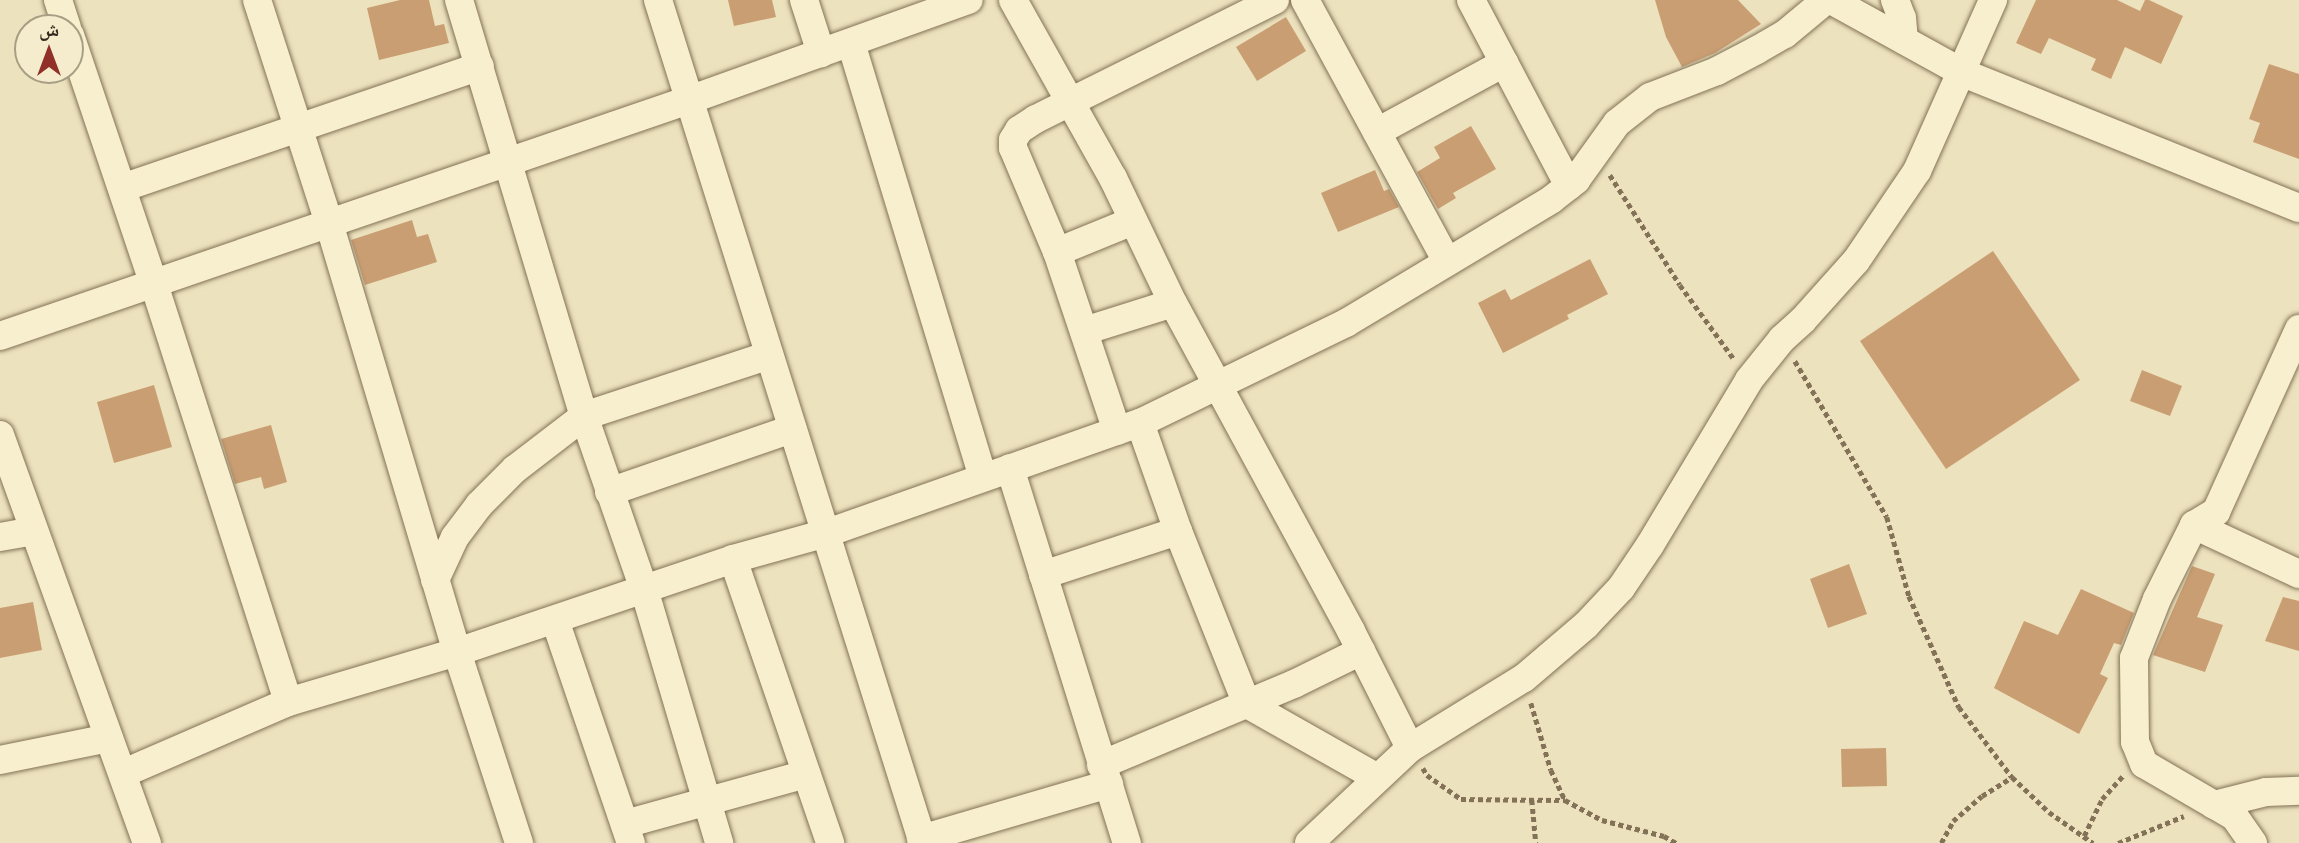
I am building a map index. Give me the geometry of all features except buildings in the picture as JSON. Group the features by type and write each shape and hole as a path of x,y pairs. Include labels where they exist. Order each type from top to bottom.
{"street":[{"path":"257,0 329,223 457,652 519,843"},
{"path":"459,0 510,162 584,416 644,589 719,843"},
{"path":"658,0 767,356 827,533 922,841 1105,775 1361,651"},
{"path":"804,0 821,53"},
{"path":"0,336 689,100 969,0"},
{"path":"1013,0 1072,102 1173,303 1361,651 1410,748"},
{"path":"1275,0 1035,118 1019,130 1013,139 1013,148 1057,252 1084,331 1178,531 1247,704 1378,778"},
{"path":"1305,0 1447,261"},
{"path":"1471,0 1569,186"},
{"path":"124,773 288,702 457,652 733,559 827,533 1129,427 1219,387 1346,323 1552,199 1569,186 1617,123 1650,97 1717,71 1766,45 1786,34 1829,0 1963,73 2299,208"},
{"path":"1895,0 1902,18 1904,40"},
{"path":"1309,843 1410,748 1524,678 1586,625 1621,588 1650,545 1749,380 1782,339 1803,320 1856,261 1917,172 1993,0"},
{"path":"851,43 983,477"},
{"path":"1377,132 1504,63"},
{"path":"122,188 480,65"},
{"path":"84,76 154,284 288,702"},
{"path":"1057,252 1133,221"},
{"path":"1084,331 1173,303"},
{"path":"2253,843 2235,817 2144,764 2135,742 2134,658 2157,599 2194,525 2216,512 2299,329"},
{"path":"435,580 455,537 479,505 515,469 584,416 767,356"},
{"path":"609,492 792,429"},
{"path":"0,435 147,843"},
{"path":"1010,468 1127,843"},
{"path":"2194,525 2299,574"},
{"path":"0,537 33,531"},
{"path":"1043,575 1178,531"},
{"path":"733,559 830,843"},
{"path":"555,620 628,834 707,801 806,774"},
{"path":"0,760 109,738"},
{"path":"2214,805 2266,793 2299,791"}],"path":[{"path":"1596,152 1680,285 1749,380"},
{"path":"1782,339 1886,517 1909,596 1959,707 2012,778 2049,812 2093,843"},
{"path":"1524,678 1551,770 1565,800"},
{"path":"1410,748 1427,775 1461,799 1565,800 1602,820 1664,836 1676,843"},
{"path":"2084,836 2102,799 2118,779 2144,764"},
{"path":"1941,843 1953,821 1982,796 2012,778"},
{"path":"1532,800 1536,843"},
{"path":"2118,843 2214,805"}]}
